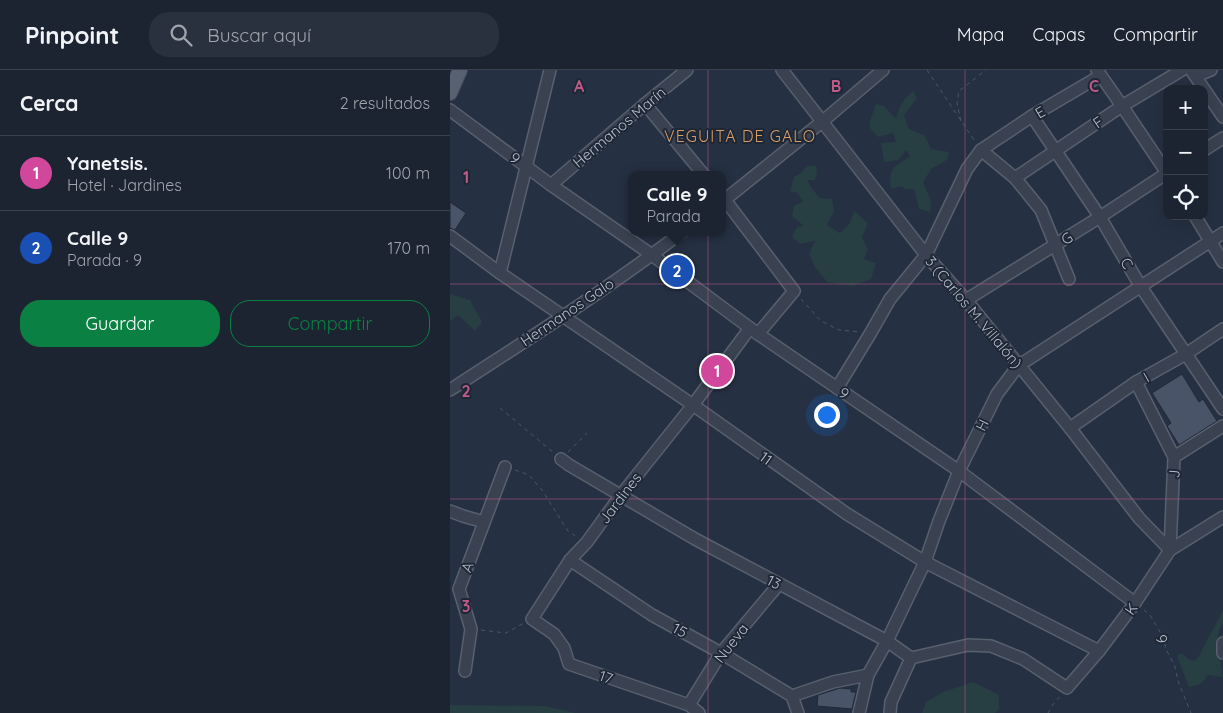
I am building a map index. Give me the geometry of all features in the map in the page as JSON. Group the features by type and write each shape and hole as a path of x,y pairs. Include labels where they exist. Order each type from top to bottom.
{"main road":[{"path":"450,93 459,70"}],"street":[{"path":"500,273 550,70"},
{"name":"Hermanos Marín","path":"551,185 687,70"},
{"name":"3 (Carlos M. Villalón)","path":"782,70 926,255 966,300 1070,428 1139,518 1170,550"},
{"path":"726,197 883,70"},
{"name":"F","path":"1015,178 1122,106 1182,70"},
{"path":"1211,70 1195,72 1223,117"},
{"path":"1099,73 1163,167"},
{"name":"E","path":"981,150 1099,73"},
{"path":"645,104 701,171"},
{"name":"9","path":"450,110 754,331 959,471 1135,603"},
{"name":"C","path":"1032,116 1100,217 1142,286 1223,409"},
{"path":"1208,147 1223,138"},
{"path":"836,388 890,299 926,255 968,169 981,150 1015,178 1040,210 1069,278"},
{"name":"G","path":"966,300 1164,175"},
{"path":"726,203 794,290"},
{"path":"1197,220 1223,262"},
{"name":"H","path":"859,713 868,675 925,562 959,471 997,394 1018,366 1223,233"},
{"name":"11","path":"450,236 500,273 848,514 925,562 1099,651"},
{"name":"Hermanos Galo","path":"450,390 652,255 677,236"},
{"name":"Jardines","path":"532,619 570,560 621,495 754,331 794,290"},
{"name":"I","path":"1070,428 1136,382 1186,354 1223,329"},
{"path":"1136,382 1174,457"},
{"name":"J","path":"1170,550 1174,457 1223,426"},
{"name":"13","path":"561,459 695,539 886,641 910,658"},
{"name":"A","path":"465,670 471,629 454,588 484,522 505,467"},
{"path":"450,511 484,522"},
{"name":"K","path":"1067,688 1099,651 1135,603 1170,550 1223,517"},
{"name":"15","path":"570,560 652,615 721,653 792,696"},
{"name":"Nueva","path":"688,705 721,653 779,584"},
{"name":"17","path":"532,619 554,634 564,648 569,664 688,705 699,713"},
{"path":"1223,643 1223,653"},
{"path":"890,713 891,702 910,658 968,645 991,646 1023,660 1067,688"},
{"path":"798,713 792,696 833,682 868,675"}],"path":[{"path":"927,70 981,150"},
{"path":"962,124 957,103 959,91 986,70"},
{"path":"794,290 821,321 839,330 870,334"},
{"path":"500,408 561,459 588,433"},
{"path":"505,467 529,475 542,490 568,531 586,542"},
{"name":"9","path":"1135,603 1150,615 1163,637 1166,649 1175,666 1178,681 1192,713"},
{"path":"471,629 506,633 532,619"},
{"path":"1048,713 1067,688"}],"green space":[{"path":"913,91 917,98 904,115 909,129 924,135 931,149 949,152 947,160 931,169 923,182 931,201 930,212 919,209 914,189 905,189 902,186 891,189 891,172 910,156 906,150 898,160 884,162 881,143 896,142 893,133 878,137 870,128 870,121 876,104 884,106 896,119 902,104"},
{"path":"807,166 816,166 817,174 815,180 807,180 812,189 820,198 832,199 834,211 827,225 840,233 850,223 854,211 868,223 862,237 868,250 864,259 876,263 871,279 853,286 827,282 815,267 809,254 815,241 800,244 792,237 797,227 804,226 792,216 794,206 803,201 797,193 790,191 794,177"},
{"path":"450,294 470,300 482,322 475,331 458,315 450,321"},
{"path":"1223,610 1223,624 1217,639 1223,677 1208,675 1201,684 1189,687 1178,659 1178,654 1183,654 1188,659 1194,661 1198,658"},
{"path":"973,682 999,695 999,709 995,713 922,713 926,702 943,692"},
{"path":"450,705 545,706 576,713 450,713"}],"building":[{"path":"450,202 466,213 455,230 450,228"},
{"path":"1182,374 1199,402 1203,399 1217,421 1179,445 1167,426 1171,423 1152,393"},
{"path":"840,688 851,689 851,692 856,692 852,709 817,706 818,695"}],"place":[{"name":"Calle 9","path":"677,271"},
{"name":"Yanetsis.","path":"717,371"}],"district":[{"name":"VEGUITA DE GALO","path":"740,136"}]}
